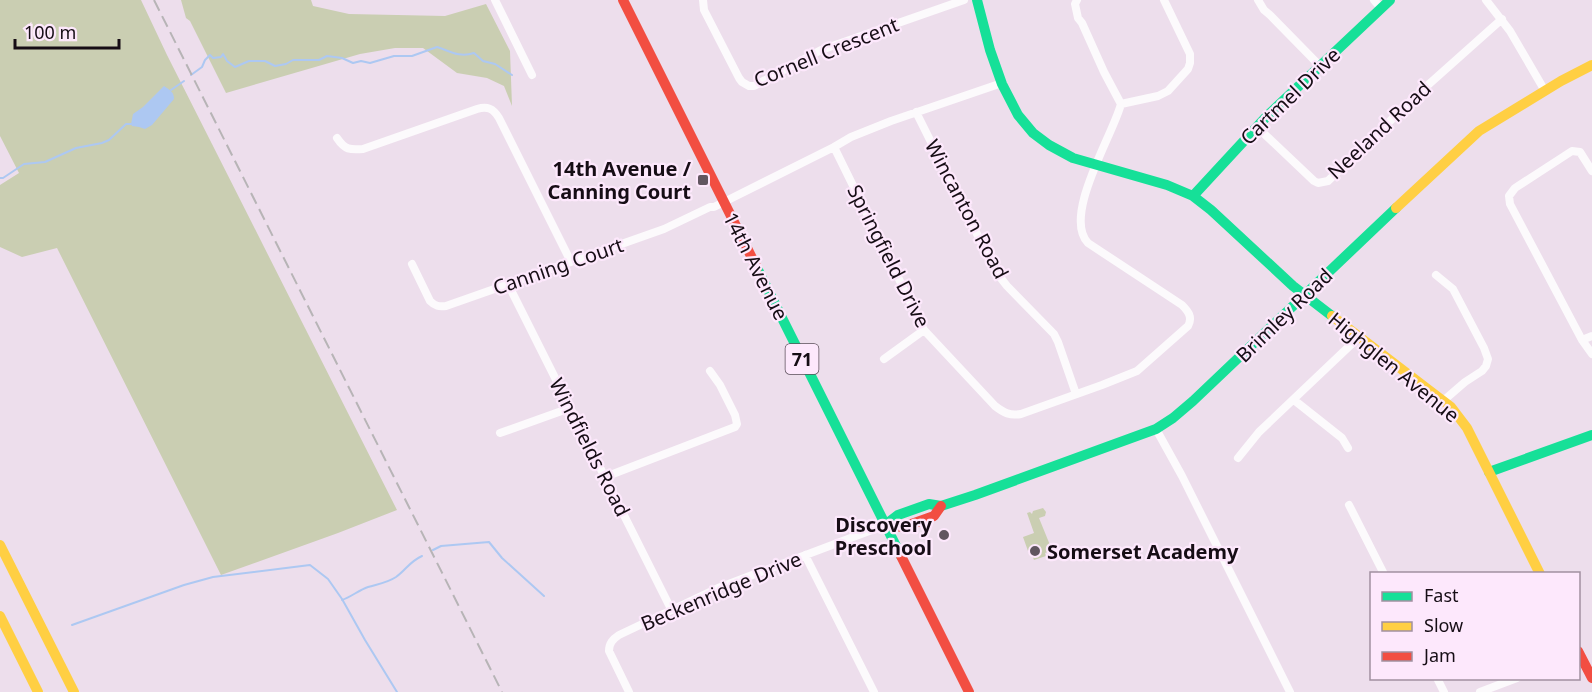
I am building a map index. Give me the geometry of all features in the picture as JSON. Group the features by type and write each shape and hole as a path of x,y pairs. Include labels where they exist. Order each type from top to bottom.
{"main road":[{"name":"14th Avenue","path":"623,0 969,692"},
{"name":"Highglen Avenue","path":"977,0 1002,83 1018,115 1027,127 1061,153 1073,158 1167,185 1193,196 1304,295 1454,410 1467,428 1539,572"},
{"name":"Cartmel Drive","path":"1193,196 1377,4 1390,0"},
{"name":"Brimley Road","path":"885,525 898,515 929,504 941,506 986,491 1156,429 1173,418 1231,367 1304,295 1479,131 1545,90 1592,65"},
{"path":"1489,472 1592,435"},
{"path":"0,545 74,692"},
{"path":"0,616 38,692"},
{"path":"1580,656 1592,678"}],"street":[{"path":"495,0 532,75"},
{"name":"Cornell Crescent","path":"703,0 705,10 735,72 741,82 754,86 821,50 964,0"},
{"path":"1077,0 1075,4 1078,18 1121,104 1096,165"},
{"path":"1121,104 1164,94 1188,69 1190,54 1164,0"},
{"path":"1258,0 1264,10 1320,66"},
{"path":"1486,0 1510,31 1545,90"},
{"name":"Neeland Road","path":"1257,127 1314,182 1328,180 1419,93 1502,19"},
{"name":"Canning Court","path":"412,264 430,301 440,307 446,306 664,229 714,207 851,137 1002,83"},
{"path":"337,138 343,146 353,150 363,149 470,111 484,107 490,108 499,118 571,262"},
{"name":"Wincanton Road","path":"916,112 996,272 1054,334 1076,394"},
{"name":"Springfield Drive","path":"834,147 924,330 1002,412 1012,415 1021,414 1137,371 1188,326 1190,321 1188,311 1182,305 1084,239 1080,215 1096,165"},
{"path":"1592,171 1580,152 1572,151 1515,188 1509,196 1510,204 1582,340 1592,354"},
{"path":"1436,275 1453,289 1488,359 1482,370 1443,401"},
{"name":"Windfields Road","path":"508,284 671,609"},
{"path":"884,359 924,330"},
{"path":"1582,340 1592,336"},
{"path":"1238,458 1259,432 1359,337"},
{"path":"605,477 735,427 737,424 735,415 710,371"},
{"path":"1294,400 1342,438 1348,448"},
{"path":"500,432 570,408"},
{"path":"1156,429 1182,476 1290,692"},
{"path":"1349,505 1383,572"},
{"name":"Beckenridge Drive","path":"629,692 610,656 609,645 619,635 718,588 885,525"},
{"path":"805,555 874,692"},
{"path":"1480,692 1512,680"}],"green space":[{"path":"0,0 141,0 397,510 221,575 57,248 22,257 0,247 0,185 19,173 0,136"},
{"path":"181,0 311,0 313,6 349,14 445,16 486,4 510,51 512,106 504,86 487,78 457,73 423,48 395,48 360,54 226,93 190,21 186,18"},
{"path":"1043,508 1046,512 1045,516 1039,518 1052,550 1045,553 1046,556 1034,560 1023,537 1034,533 1027,513 1032,514 1033,511"}],"water":[{"path":"164,86 170,90 174,99 152,125 145,129 132,126 133,114"}],"waterway":[{"path":"191,75 202,67 210,55 213,58 221,57 223,54 227,61 235,67 249,61 265,61 275,66 293,60 319,60 327,56 342,58 353,63 361,61 370,63 394,56 412,56 437,47 459,54 474,53 483,61 495,64 512,75"},
{"path":"171,90 184,81"},
{"path":"0,178 24,164 45,162 76,148 102,143 109,140 126,124 131,124"},
{"path":"433,550 441,546 489,542 502,558 544,596"},
{"path":"342,600 365,588 393,579 422,556"},
{"path":"72,625 213,577 310,565 328,579 342,599 397,692"}],"railway":[{"path":"154,0 502,692"}],"traffic: fast":[{"path":"977,0 990,50 1002,84 1018,115 1033,133 1073,158 1167,185 1193,196 1293,286 1332,316"},
{"path":"1193,196 1267,116 1390,0"},
{"path":"885,525 898,515 929,504 941,506 975,495 1156,429 1193,401 1396,208"},
{"path":"757,268 901,556"},
{"path":"1489,472 1592,435"}],"traffic: slow":[{"path":"1396,208 1479,131 1561,81 1592,65"},
{"path":"1332,316 1451,407 1467,428 1539,572"},
{"path":"0,545 74,692"},
{"path":"0,616 38,692"}],"traffic: jam":[{"path":"623,0 757,268"},
{"path":"885,525 903,527 934,516 941,506"},
{"path":"901,556 969,692"},
{"path":"1580,655 1592,678"}],"place":[{"name":"14th Avenue / Canning Court","path":"703,180"},
{"name":"Discovery Preschool","path":"944,535"},
{"name":"Somerset Academy","path":"1035,551"}]}
